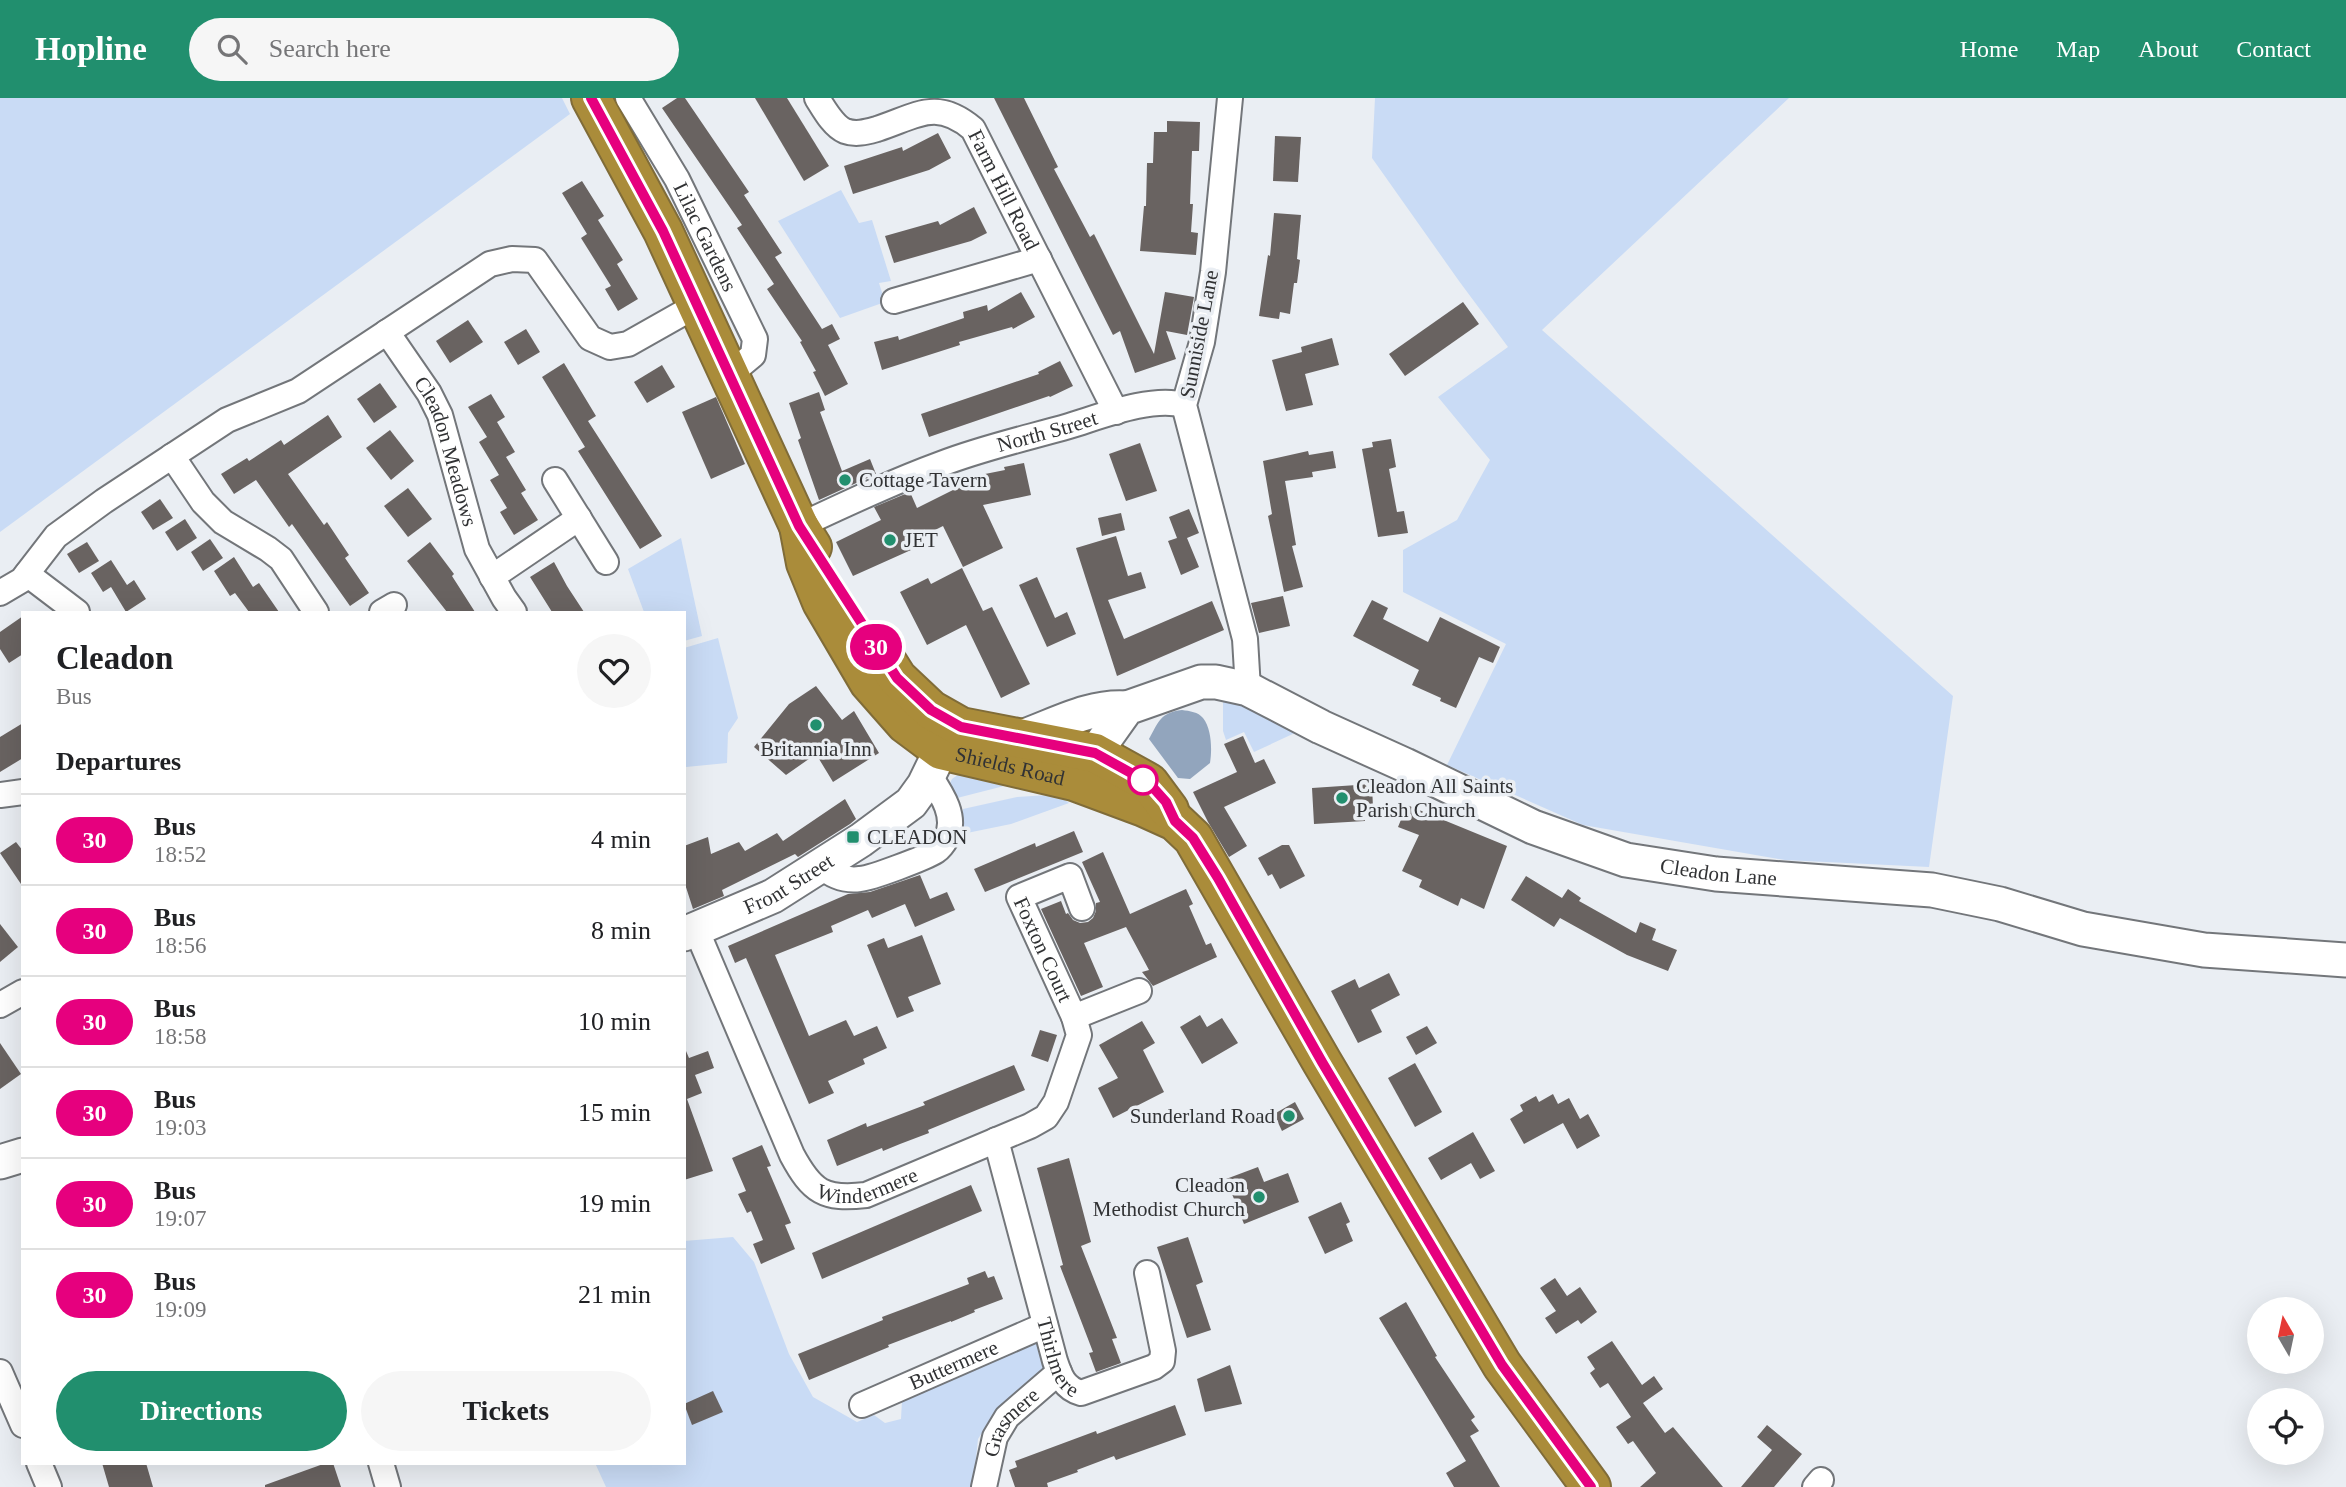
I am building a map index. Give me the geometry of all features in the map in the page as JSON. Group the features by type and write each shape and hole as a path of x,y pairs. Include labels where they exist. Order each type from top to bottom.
{"highway":[{"name":"Shields Road","path":"591,98 663,231 799,526 897,678 931,710 943,751"},
{"name":"Shields Road","path":"943,751 1019,738 1084,767"},
{"name":"Shields Road","path":"943,751 1084,767 1149,783 1166,802 1502,1365 1591,1487"}],"street":[{"name":"Lilac Gardens","path":"628,98 677,179 755,339 753,355 729,374"},
{"name":"Farm Hill Road","path":"817,98 843,131 862,134 930,110 946,111 972,128 1116,412"},
{"name":"Sunniside Lane","path":"1230,98 1213,272 1202,342 1184,405 1245,639 1248,689"},
{"path":"0,593 22,580 56,536 104,501 227,419 298,391 490,264 512,259 535,260 590,338 610,347 628,344 697,305"},
{"path":"894,301 1039,259"},
{"name":"Cleadon Meadows","path":"387,332 429,393 440,415 477,549 513,611"},
{"name":"North Street","path":"799,526 944,462 1116,412 1157,403 1173,402 1184,405"},
{"path":"172,456 203,502 223,522 281,559 315,611"},
{"path":"555,480 607,562"},
{"path":"492,577 579,518"},
{"path":"27,574 76,611"},
{"name":"Cleadon Lane","path":"1019,738 1088,711 1109,706 1127,708 1200,682 1216,681 1248,689 1321,727 1532,827 1626,860 1716,874 1932,890 2000,904 2084,929 2204,950 2346,960"},
{"path":"1084,767 1127,708"},
{"path":"821,866 832,876 859,880 937,851 947,838 950,818 944,797 943,751"},
{"name":"Front Street","path":"690,932 774,896 861,840 911,803 925,785 943,751"},
{"path":"0,795 21,792"},
{"name":"Foxton Court","path":"1082,908 1070,876 1020,897 1074,1017 1139,991"},
{"name":"Windermere","path":"690,932 804,1176 820,1191 843,1198 866,1195 1046,1117 1056,1102 1079,1035 1074,1017"},
{"path":"0,1004 21,993"},
{"name":"Thirlmere","path":"996,1140 1061,1379 1071,1390 1081,1393 1162,1362 1163,1351 1147,1273"},
{"path":"0,1162 21,1156"},
{"name":"Buttermere","path":"877,1406 1045,1325"},
{"path":"0,1372 21,1420"},
{"name":"Grasmere","path":"985,1487 995,1437 1007,1417 1059,1372"},
{"path":"40,1465 49,1487"},
{"path":"382,1465 388,1487"}],"shaded area":[{"path":"0,98 562,98 570,114 0,532"},
{"path":"1375,98 1789,98 1542,330 1953,696 1929,867 1785,860 1583,825 1447,765 1506,644 1403,592 1403,550 1457,520 1490,460 1438,397 1508,347 1372,158"},
{"path":"841,190 859,223 872,220 891,281 879,283 885,302 840,318 778,221"},
{"path":"681,538 702,636 686,640 686,611 644,611 628,569"},
{"path":"718,638 738,718 728,733 727,763 686,767 686,647"},
{"path":"1223,700 1271,717 1297,732 1254,752 1244,732 1226,740 1223,731"},
{"path":"1182,710 1196,713 1203,718 1211,740 1210,763 1190,779 1178,778 1149,739 1165,716"},
{"path":"959,774 1012,784 957,798 948,787 952,779"},
{"path":"1017,797 1061,797 1069,803 1011,824 962,834 963,809"},
{"path":"733,1237 754,1262 789,1354 813,1397 857,1422 874,1415 885,1423 901,1419 902,1400 1035,1340 1045,1367 996,1411 978,1439 973,1487 606,1487 596,1465 686,1465 686,1241"}],"building":[{"path":"677,98 685,98 749,192 744,195 782,253 775,257 822,329 832,324 840,339 828,345 848,384 825,396 813,372 816,371 800,342 802,341 767,289 774,284 737,228 742,225 662,108"},
{"path":"755,98 787,98 829,166 804,181"},
{"path":"994,98 1024,98 1058,167 1054,169 1090,237 1094,234 1154,354 1165,292 1194,297 1187,335 1166,331 1176,359 1135,373 1120,331 1113,335"},
{"path":"1167,121 1200,122 1199,151 1192,151 1190,204 1193,204 1191,232 1198,233 1196,255 1140,251 1146,206 1147,163 1153,163 1154,132 1167,132"},
{"path":"938,133 951,158 929,170 853,194 844,166 902,147 903,151"},
{"path":"1275,136 1301,137 1298,182 1273,181"},
{"path":"582,181 604,216 598,220 623,260 617,264 638,299 618,311 605,289 611,286 581,238 587,234 562,193"},
{"path":"974,207 987,233 971,241 894,263 885,236 938,221 940,225"},
{"path":"1274,213 1301,215 1297,283 1294,283 1290,314 1280,312 1279,319 1259,316 1268,255 1270,256"},
{"path":"1021,292 1035,317 1013,329 1012,327 959,342 960,345 882,370 874,342 898,336 899,340 964,318 963,312 987,305 988,311"},
{"path":"1463,302 1479,324 1405,376 1389,354"},
{"path":"468,320 483,342 450,363 436,341"},
{"path":"526,329 540,352 518,365 504,342"},
{"path":"1332,338 1339,365 1305,374 1313,405 1286,411 1272,360 1302,352 1301,347"},
{"path":"1060,361 1073,386 1050,397 929,437 921,414 1039,374 1038,372"},
{"path":"564,363 596,416 588,421 662,536 640,549 578,451 585,447 542,377"},
{"path":"662,365 675,387 647,403 634,382"},
{"path":"380,383 397,407 374,423 357,399"},
{"path":"819,392 825,410 820,412 842,471 870,459 876,474 819,500 798,440 801,438 789,403"},
{"path":"491,394 505,417 497,422 515,452 506,457 526,490 521,493 538,520 514,535 500,512 507,508 490,480 499,475 479,442 487,437 468,407"},
{"path":"716,397 745,464 711,479 682,412"},
{"path":"328,415 342,437 288,474 324,525 327,522 349,555 345,558 369,593 350,606 292,524 289,527 256,480 234,494 221,474 247,458 249,461 281,440 284,445"},
{"path":"390,430 414,461 391,480 366,448"},
{"path":"1391,439 1396,467 1389,469 1397,512 1404,511 1408,533 1378,537 1362,449 1373,447 1372,442"},
{"path":"1140,443 1157,491 1126,501 1109,454"},
{"path":"1308,451 1309,455 1333,451 1336,468 1312,472 1313,477 1285,481 1296,545 1292,546 1303,587 1284,592 1268,516 1272,514 1263,461"},
{"path":"1024,463 1031,495 983,505 1003,548 963,567 943,526 907,544 911,550 853,576 836,542 881,520 874,507 910,492 917,508 985,474"},
{"path":"408,488 432,519 408,537 384,506"},
{"path":"160,499 173,518 153,530 141,512"},
{"path":"1189,509 1199,533 1187,538 1199,567 1181,575 1168,541 1177,538 1169,517"},
{"path":"1121,513 1125,530 1102,536 1098,518"},
{"path":"185,519 197,538 177,551 165,532"},
{"path":"1116,536 1128,576 1141,572 1146,588 1108,600 1124,639 1212,601 1224,630 1117,676 1076,548"},
{"path":"210,539 223,558 203,571 191,552"},
{"path":"87,542 99,561 79,573 67,554"},
{"path":"430,542 454,574 452,576 474,611 446,611 407,561"},
{"path":"234,557 253,587 259,583 278,611 248,611 235,593 230,596 214,571"},
{"path":"111,560 127,585 134,580 146,599 125,611 111,587 103,592 91,573"},
{"path":"554,562 583,611 551,611 530,577"},
{"path":"962,568 983,611 992,607 1030,684 1001,698 966,625 927,645 900,592 928,578 931,584"},
{"path":"1037,577 1055,618 1067,612 1076,634 1047,647 1019,585"},
{"path":"1283,596 1290,626 1259,633 1251,603"},
{"path":"1372,600 1388,608 1383,619 1428,642 1440,617 1500,647 1493,663 1479,657 1456,708 1412,685 1419,670 1353,636"},
{"path":"21,617 21,655 9,663 0,649 0,632"},
{"path":"816,686 842,720 854,711 879,753 833,782 816,754 786,775 754,747 789,704"},
{"path":"21,724 21,759 0,772 0,737"},
{"path":"1243,736 1255,763 1264,759 1276,783 1224,807 1247,846 1229,857 1193,792 1237,772 1224,744"},
{"name":"Cleadon All Saints Parish Church","path":"1372,784 1373,808 1364,809 1365,821 1314,824 1312,788"},
{"path":"845,799 856,819 798,857 795,854 722,890 724,896 693,909 686,887 686,845 708,837 711,854 739,842 745,851 777,833 783,841"},
{"path":"1407,805 1507,846 1484,909 1461,898 1458,906 1419,887 1422,880 1402,871 1419,835 1398,827"},
{"path":"1074,831 1083,852 985,892 974,869 1035,843 1036,847"},
{"path":"16,842 21,848 21,884 0,853"},
{"path":"1282,845 1289,845 1305,876 1280,889 1272,874 1268,876 1258,858"},
{"path":"1103,852 1130,914 1186,889 1193,904 1189,906 1206,945 1211,943 1217,957 1153,986 1142,972 1149,970 1126,927 1084,943 1103,987 1081,996 1041,909 1061,901 1066,914 1073,920 1080,923 1093,918 1096,903 1100,902 1082,862"},
{"path":"920,875 930,899 947,892 955,910 915,927 905,904 872,918 868,910 831,926 833,932 775,955 809,1036 846,1020 854,1036 877,1026 887,1048 863,1059 865,1064 828,1081 834,1093 809,1104 746,958 735,963 728,946 848,894 870,892"},
{"path":"1526,876 1562,898 1568,889 1581,898 1579,901 1636,933 1640,922 1656,929 1652,940 1677,950 1668,971 1627,955 1560,918 1554,927 1511,900"},
{"path":"0,924 18,947 0,962"},
{"path":"922,935 941,984 908,997 914,1011 897,1018 867,945 884,938 888,948"},
{"path":"1389,973 1400,995 1371,1010 1382,1032 1358,1043 1331,991 1355,979 1359,988"},
{"path":"1200,1015 1207,1027 1222,1018 1238,1043 1202,1064 1180,1027"},
{"path":"1142,1021 1155,1043 1143,1050 1164,1092 1113,1118 1098,1088 1118,1078 1099,1045"},
{"path":"1427,1026 1437,1043 1416,1055 1406,1037"},
{"path":"1040,1030 1057,1035 1048,1062 1031,1056"},
{"path":"0,1043 21,1074 0,1089"},
{"path":"686,1051 689,1058 708,1051 714,1068 695,1075 702,1093 687,1099 713,1171 686,1179"},
{"path":"1415,1063 1442,1112 1415,1127 1388,1078"},
{"path":"1014,1065 1025,1090 928,1130 929,1133 837,1166 827,1140 866,1123 867,1127 925,1105 923,1102"},
{"path":"1553,1094 1558,1104 1569,1098 1580,1119 1588,1114 1600,1136 1577,1149 1563,1123 1524,1144 1510,1119 1523,1111 1520,1105 1536,1096 1539,1102"},
{"name":"Sunderland Road","path":"1295,1102 1304,1119 1282,1131 1274,1114"},
{"path":"1473,1132 1495,1171 1480,1179 1471,1163 1441,1180 1428,1158"},
{"path":"762,1145 771,1166 767,1167 791,1223 785,1225 795,1249 761,1264 753,1244 763,1240 751,1211 747,1213 738,1194 746,1191 732,1158"},
{"path":"1069,1158 1091,1242 1081,1246 1117,1338 1112,1339 1121,1363 1096,1372 1089,1353 1093,1352 1060,1266 1063,1265 1037,1168"},
{"name":"Cleadon Methodist Church","path":"1258,1167 1264,1182 1288,1173 1299,1202 1244,1224 1226,1179"},
{"path":"971,1185 982,1211 822,1279 812,1253"},
{"path":"1341,1202 1350,1222 1346,1224 1353,1241 1325,1254 1308,1217"},
{"path":"1188,1237 1203,1282 1196,1285 1211,1330 1187,1338 1157,1247"},
{"path":"985,1271 988,1278 994,1276 1003,1299 809,1380 798,1354 883,1320 882,1317 969,1284 967,1278"},
{"path":"1555,1278 1567,1296 1580,1287 1597,1312 1581,1324 1578,1320 1556,1334 1545,1318 1556,1311 1540,1288"},
{"path":"1406,1302 1437,1356 1435,1357 1475,1417 1471,1420 1479,1431 1470,1436 1500,1487 1454,1487 1446,1473 1466,1461 1379,1318"},
{"path":"1612,1341 1642,1385 1654,1376 1663,1389 1643,1403 1665,1433 1673,1427 1723,1487 1640,1487 1656,1473 1633,1441 1628,1444 1616,1427 1631,1417 1608,1383 1600,1388 1590,1373 1595,1369 1587,1357"},
{"path":"1230,1365 1242,1404 1205,1412 1197,1379"},
{"path":"713,1391 723,1412 692,1425 686,1403"},
{"path":"1175,1405 1186,1435 1116,1460 1114,1456 1047,1483 1048,1487 1015,1487 1009,1470 1017,1467 1015,1461"},
{"path":"1767,1425 1802,1454 1774,1487 1741,1487 1772,1450 1757,1437"},
{"path":"103,1465 147,1465 153,1487 109,1487"},
{"path":"320,1465 334,1465 341,1487 265,1487"}],"bus line":[{"name":"30","path":"591,98 663,231 799,526 897,678 931,710 961,727 1095,753 1149,783 1166,802 1175,821 1193,838 1218,878 1322,1062 1502,1365 1591,1487"}],"place":[{"name":"Cottage Tavern","path":"845,480"},
{"name":"JET","path":"890,540"},
{"name":"Britannia Inn","path":"816,725"},
{"name":"Cleadon All Saints Parish Church","path":"1342,798"},
{"name":"CLEADON","path":"853,837"},
{"name":"Sunderland Road","path":"1289,1116"},
{"name":"Cleadon Methodist Church","path":"1259,1197"}]}
